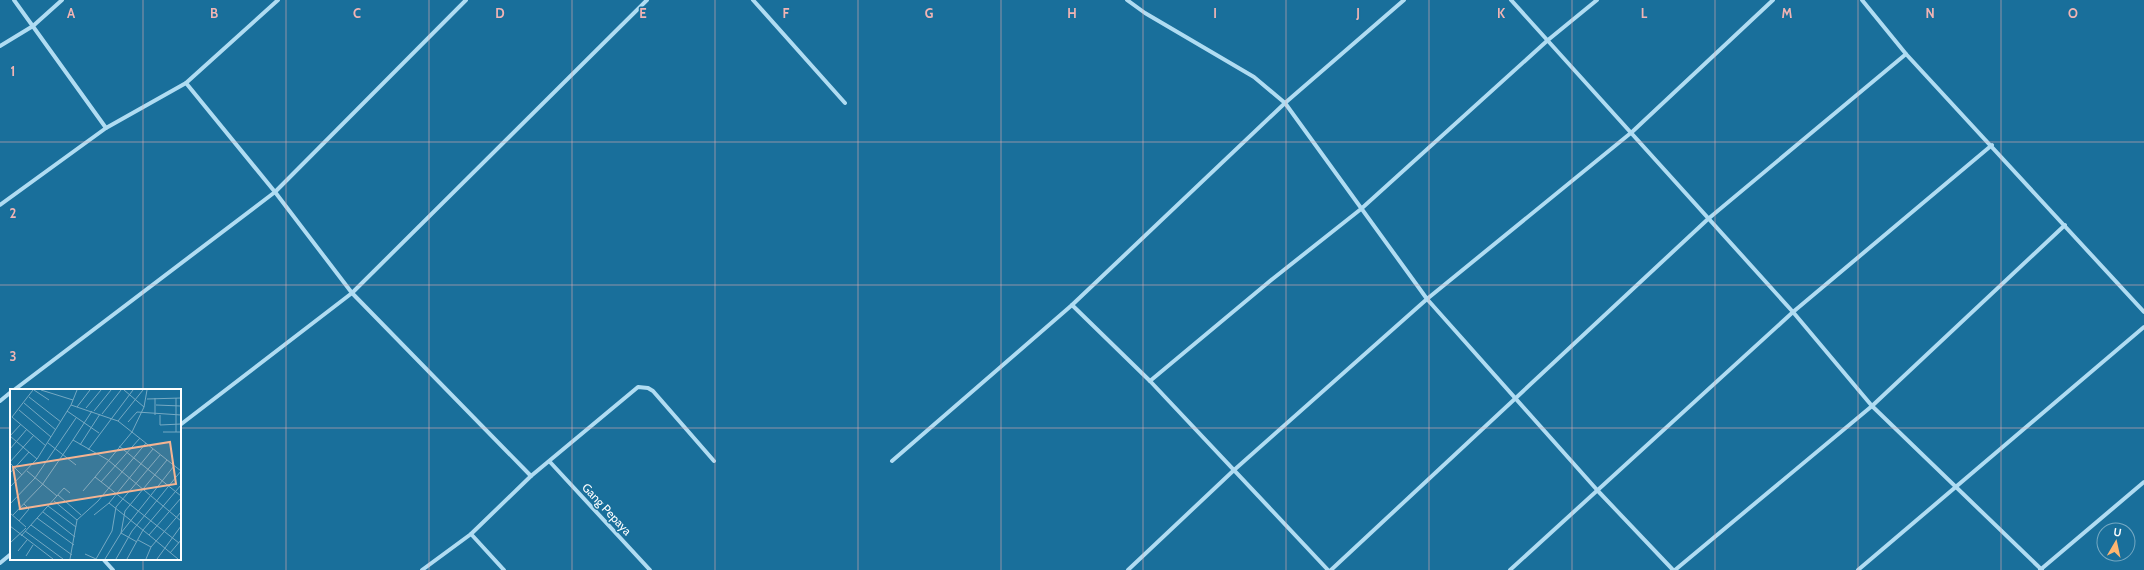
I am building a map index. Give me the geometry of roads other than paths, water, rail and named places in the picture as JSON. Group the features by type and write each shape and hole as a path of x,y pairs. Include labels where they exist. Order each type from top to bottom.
{"street":[{"path":"14,0 106,128"},
{"path":"0,46 33,26 62,0"},
{"path":"0,205 106,128 186,82 278,0"},
{"path":"15,389 275,192 466,0"},
{"path":"181,424 352,293 647,0"},
{"path":"753,0 845,103"},
{"path":"1127,0 1145,13 1254,78 1285,103 1427,299 1598,491 1674,570 1872,406 2065,225"},
{"path":"892,461 1072,305 1285,103 1404,0"},
{"path":"1511,0 1632,132 1708,219 1793,312 1872,406 2041,570 2144,482"},
{"path":"1150,381 1270,281 1362,209 1548,40 1597,0"},
{"path":"1128,570 1232,471 1427,299 1632,132 1773,0"},
{"path":"1862,0 1906,54 1992,145 2144,312"},
{"path":"1072,305 1150,381 1232,471 1329,570 1708,219 1906,54"},
{"path":"186,82 275,192 352,293 531,476"},
{"path":"1510,570 1793,312 1992,145"},
{"path":"1858,570 2144,327"},
{"path":"422,570 471,534 531,476 550,462 630,392 641,386 653,391 714,461"},
{"path":"0,401 10,393"},
{"name":"Gang Pepaya","path":"550,462 650,570"},
{"path":"471,534 504,570"},
{"path":"0,563 10,555"},
{"path":"104,560 113,570"}]}
